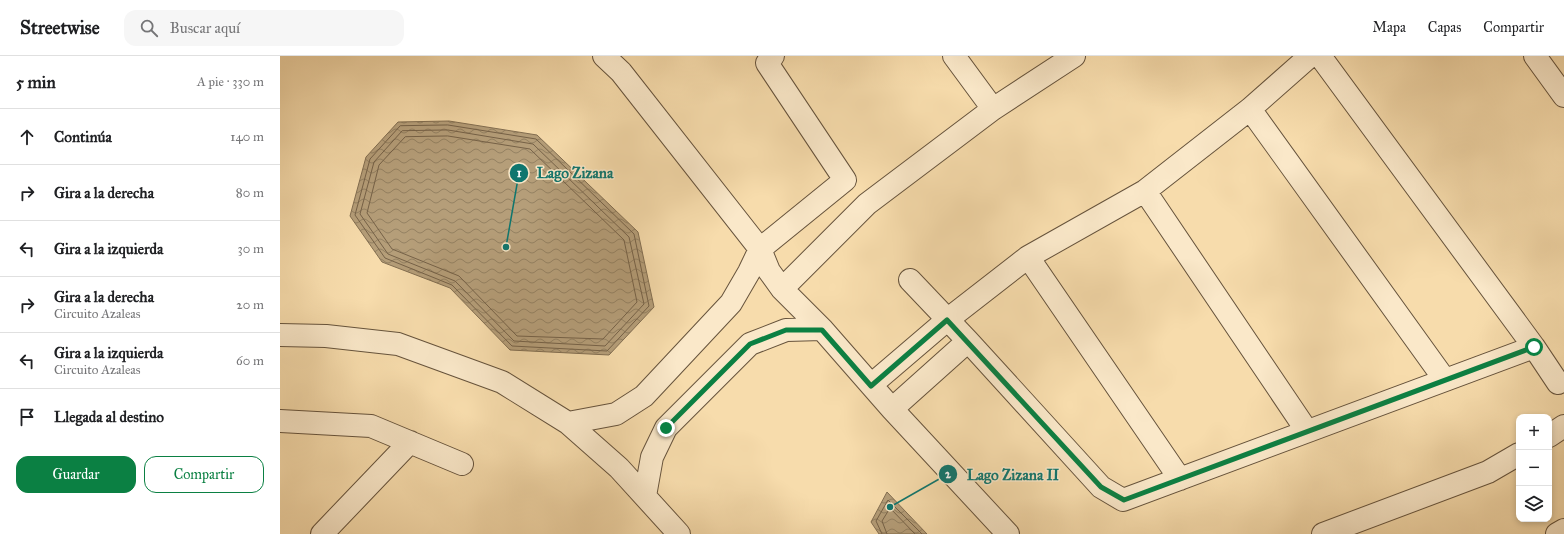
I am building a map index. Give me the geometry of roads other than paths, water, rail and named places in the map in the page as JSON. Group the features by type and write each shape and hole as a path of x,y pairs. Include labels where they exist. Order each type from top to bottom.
{"street":[{"path":"604,56 622,72 760,249 770,271 782,289 822,330 871,386 1008,534"},
{"path":"773,56 767,63 845,180 867,204"},
{"path":"954,56 993,109"},
{"path":"782,289 867,204 993,109 1074,56"},
{"path":"871,386 947,320 1028,257 1145,191 1250,109 1310,56"},
{"path":"1320,56 1534,347 1558,383"},
{"path":"1543,59 1564,96"},
{"path":"1250,109 1445,380"},
{"path":"568,423 616,414 644,396 731,303 760,249 845,180"},
{"path":"1145,191 1307,432"},
{"path":"1028,257 1180,479"},
{"path":"910,280 968,341 1101,487 1124,500 1534,347"},
{"path":"645,496 652,457 666,428 750,344 786,330 822,330"},
{"path":"280,335 326,336 398,344 502,382 568,423 619,468 680,534"},
{"path":"892,409 968,341"},
{"path":"280,420 371,426 462,464"},
{"path":"1552,434 1564,426"},
{"path":"322,534 410,442"},
{"path":"1323,534 1488,472 1516,456"},
{"path":"1557,534 1564,530"}],"water":[{"path":"449,121 537,135 638,232 654,307 609,355 510,350 450,288 382,262 350,216 366,157 398,122"},
{"path":"887,492 927,534 879,534 871,522"}],"place":[{"name":"Lago Zizana","path":"506,247"},
{"name":"Lago Zizana II","path":"890,507"}]}
